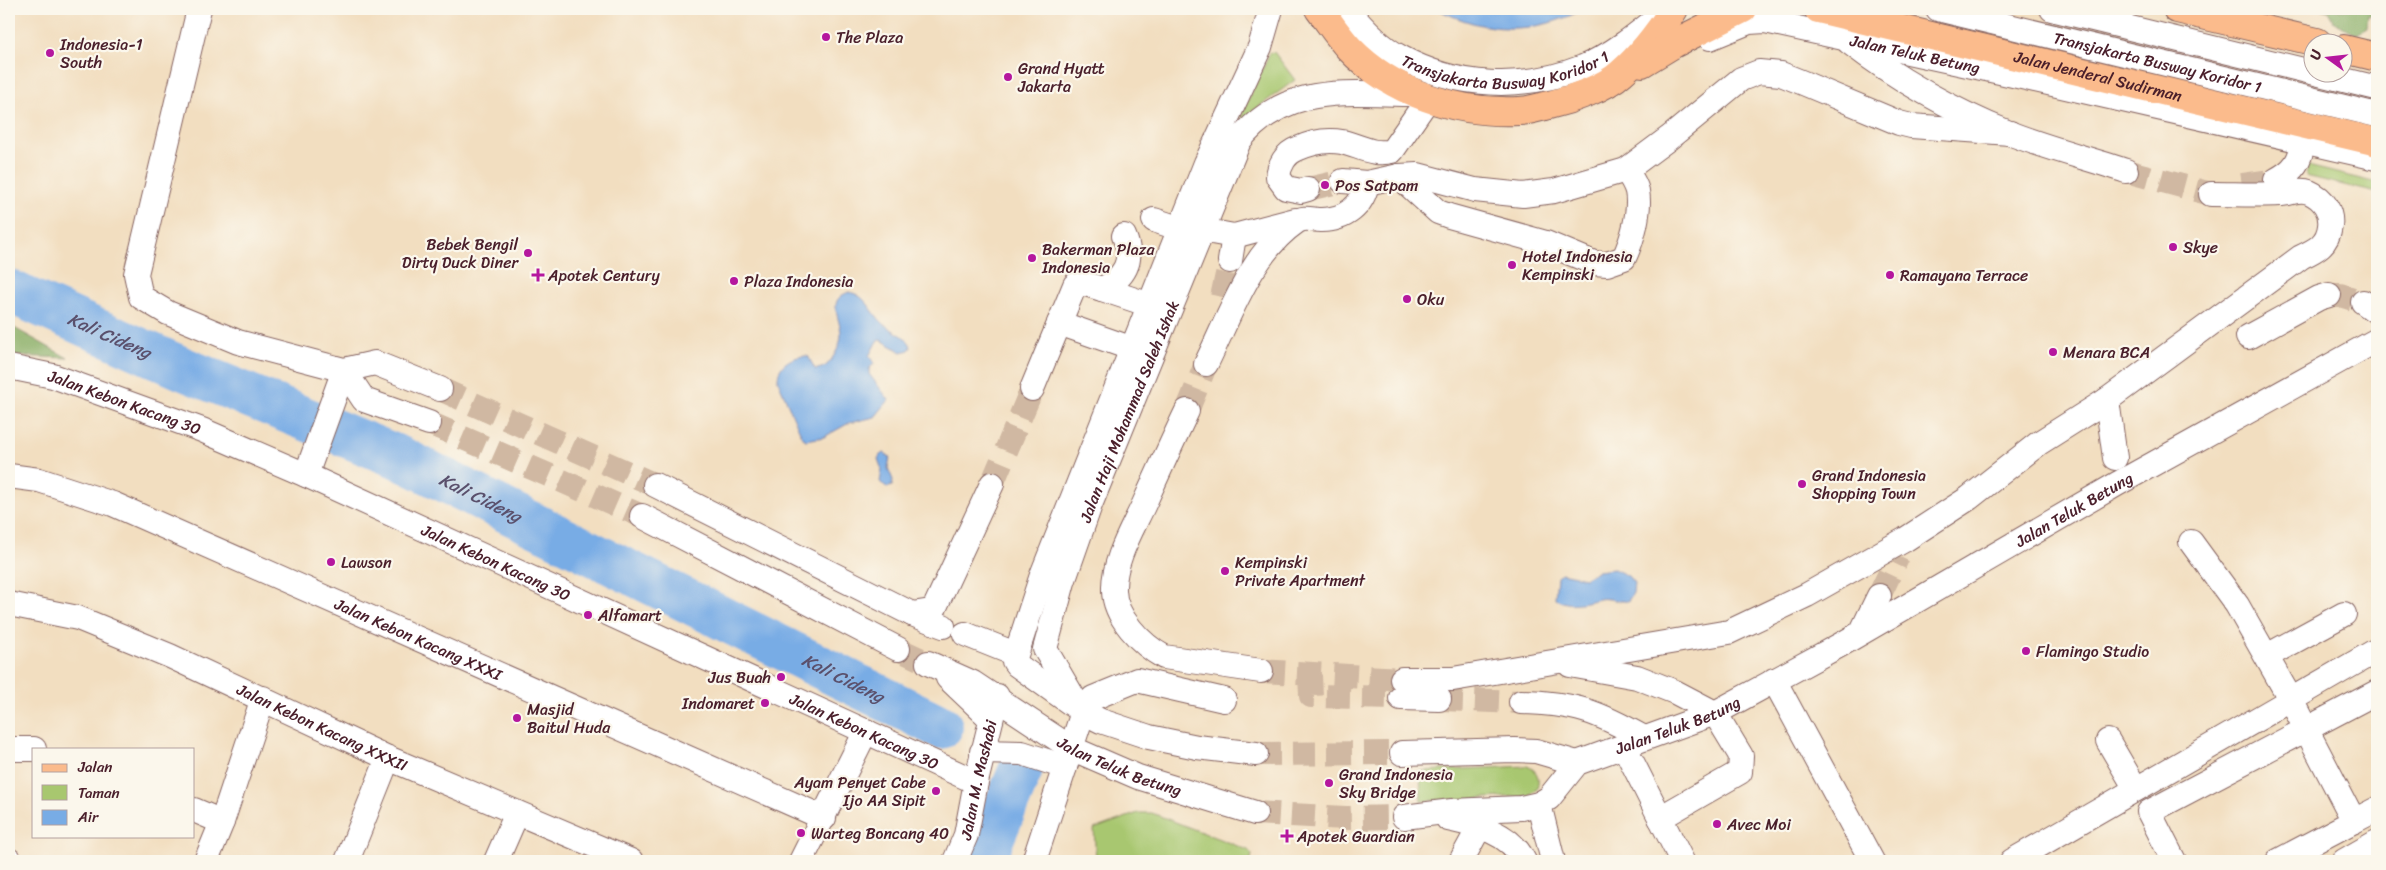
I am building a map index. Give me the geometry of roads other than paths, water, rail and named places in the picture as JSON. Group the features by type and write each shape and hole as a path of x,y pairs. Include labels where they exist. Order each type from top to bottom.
{"main road":[{"path":"1319,9 1349,48 1368,65 1421,96 1477,109 1520,111 1572,100 1662,52 1675,43 1743,9"},
{"path":"1620,75 1654,39 1674,9"},
{"name":"Jalan Jenderal Sudirman","path":"1818,9 2377,142"},
{"path":"2177,9 2304,39"},
{"path":"2354,51 2377,57"}],"street":[{"path":"198,9 136,274 141,297 168,313 238,342 344,370 375,363 440,389"},
{"name":"Jalan Haji Mohammad Saleh Ishak","path":"1083,712 1046,654 1044,645 1062,582 1191,229 1206,163 1260,47 1271,9"},
{"name":"Transjakarta Busway Koridor 1","path":"1347,9 1361,25 1398,57 1443,76 1478,83 1531,83 1583,67 1630,40 1668,9"},
{"name":"Transjakarta Busway Koridor 1","path":"1938,9 2377,115"},
{"name":"Transjakarta Busway Koridor 1","path":"2052,9 2377,88"},
{"name":"Jalan Teluk Betung","path":"1662,52 1678,50 1749,22 1765,21 2304,140 2377,158"},
{"path":"1844,38 1881,67 1936,98 2010,133 2126,171"},
{"path":"1343,181 1367,183 1399,176 1418,175 1475,190 1522,195 1554,192 1626,170 1669,138 1741,78 1759,72 1781,74 1899,124 2010,133"},
{"name":"Jalan Haji Mohammad Saleh Ishak","path":"1015,654 1042,575 1150,305 1239,141 1258,119 1278,106 1319,94 1421,96"},
{"path":"1308,189 1301,191 1286,188 1278,177 1281,164 1292,150 1310,143 1322,141 1343,142 1376,153 1392,151 1421,96"},
{"path":"2276,180 2294,169 2301,156 2304,140"},
{"path":"1399,176 1438,212 1546,243 1585,259 1607,264 1624,258 1630,246 1638,198 1637,189 1626,170"},
{"path":"1154,220 1191,229 1234,236 1300,219 1330,220 1344,216 1355,208 1365,196 1367,183"},
{"path":"1439,699 1401,688 1729,632 1902,548 2039,443 2107,400 2301,257 2314,251 2328,235 2329,213 2323,202 2309,192 2301,190 2282,194 2211,194 2242,185"},
{"path":"1206,364 1256,266 1285,230 1300,219"},
{"path":"1102,289 1117,280 1126,268 1129,257 1128,246 1124,236"},
{"path":"1230,261 1234,236"},
{"path":"1032,388 1076,283 1102,289 1150,305"},
{"path":"2248,337 2319,298 2329,295"},
{"path":"1222,297 1225,326"},
{"path":"1059,323 1133,349"},
{"name":"Jalan Teluk Betung","path":"1577,763 1715,713 1862,631 2115,460 2377,340"},
{"name":"Jalan Kebon Kacang 30","path":"9,368 53,376 202,430 306,475 976,782"},
{"path":"306,475 344,370"},
{"path":"344,370 364,400 429,424"},
{"path":"2107,400 2115,460"},
{"path":"1187,411 1114,589 1117,609 1122,619 1155,652 1174,659 1261,671"},
{"name":"Jalan Kebon Kacang XXXI","path":"9,476 39,480 113,504 824,818"},
{"path":"912,614 931,611 936,607 992,484"},
{"path":"655,485 912,614 943,626"},
{"path":"642,516 898,649"},
{"path":"2191,542 2237,605 2267,656 2354,821"},
{"path":"1862,631 1879,596"},
{"name":"Jalan Kebon Kacang XXXII","path":"9,604 78,618 170,656 388,758 631,861"},
{"path":"2267,656 2344,614"},
{"path":"965,634 1015,654"},
{"path":"2012,861 2377,650"},
{"name":"Jalan Teluk Betung","path":"1015,654 1017,665 1083,712 1101,721 1149,737 1256,754"},
{"path":"1553,662 1646,681 1715,713 1740,756 1740,772 1660,818"},
{"name":"Jalan Teluk Betung","path":"991,719 933,666 973,682 997,696 1068,757 1255,813"},
{"path":"1037,857 1083,712 1093,698 1136,680 1224,700"},
{"path":"1774,680 1872,861"},
{"path":"2174,861 2149,812 2377,692"},
{"name":"Jalan M. Mashabi","path":"955,861 966,835 982,752 997,696"},
{"path":"206,861 222,822 263,698"},
{"path":"1521,702 1589,710 1634,742 1660,818 1682,861"},
{"path":"801,861 866,731"},
{"path":"2108,741 2136,789"},
{"path":"9,749 32,749"},
{"path":"1402,753 1536,751 1577,763 1549,798 1539,804 1521,808 1452,811 1404,817"},
{"path":"982,752 1068,757"},
{"path":"346,861 388,758"},
{"path":"1539,804 1554,861"},
{"path":"2278,861 2377,809"},
{"path":"195,810 222,822"},
{"path":"496,861 517,813"},
{"path":"1428,815 1480,826 1510,841 1524,861"},
{"path":"1460,861 1480,826"},
{"path":"2344,861 2377,842"}],"water":[{"path":"1437,9 1584,9 1547,23 1529,27 1510,28 1473,23"},
{"path":"849,292 865,301 887,327 907,340 911,347 909,350 902,352 881,340 877,341 869,356 874,363 869,369 869,374 889,400 875,417 849,423 824,437 806,440 802,437 778,381 778,375 786,362 802,356 808,356 815,369 824,367 830,362 841,339 836,311 837,302 839,298"},
{"path":"884,453 890,457 888,468 893,480 892,486 887,488 880,482 882,470 878,459"},
{"path":"1614,569 1628,576 1634,583 1633,593 1628,601 1602,599 1571,604 1555,598 1557,577 1561,573 1585,578 1597,571"}],"waterway":[{"name":"Kali Cideng","path":"9,291 184,369 398,457 941,727"},
{"path":"983,861 1021,769"}],"tunnel":[{"path":"2126,171 2211,194"},
{"path":"2242,185 2276,180"},
{"path":"1308,189 1343,181"},
{"path":"1222,297 1230,261"},
{"path":"2329,295 2340,295 2363,302"},
{"path":"1187,411 1206,364"},
{"path":"440,389 655,485"},
{"path":"992,484 1032,389"},
{"path":"429,423 642,516"},
{"path":"1879,596 1898,556"},
{"path":"898,649 928,663"},
{"path":"1261,671 1402,679"},
{"path":"1310,675 1311,696 1401,698"},
{"path":"1439,699 1521,702"},
{"path":"1256,754 1402,753"},
{"path":"1255,813 1345,818 1404,817"}],"place":[{"name":"The Plaza","path":"826,37"},
{"name":"Indonesia-1 South","path":"50,53"},
{"name":"Grand Hyatt Jakarta","path":"1008,77"},
{"name":"Pos Satpam","path":"1325,185"},
{"name":"Skye","path":"2173,247"},
{"name":"Bebek Bengil Dirty Duck Diner","path":"528,253"},
{"name":"Bakerman Plaza Indonesia","path":"1032,258"},
{"name":"Hotel Indonesia Kempinski","path":"1512,265"},
{"name":"Apotek Century","path":"538,275"},
{"name":"Ramayana Terrace","path":"1890,275"},
{"name":"Plaza Indonesia","path":"734,281"},
{"name":"Oku","path":"1407,299"},
{"name":"Menara BCA","path":"2053,352"},
{"name":"Grand Indonesia Shopping Town","path":"1802,484"},
{"name":"Lawson","path":"331,562"},
{"name":"Kempinski Private Apartment","path":"1225,571"},
{"name":"Alfamart","path":"588,615"},
{"name":"Flamingo Studio","path":"2026,651"},
{"name":"Jus Buah","path":"781,677"},
{"name":"Indomaret","path":"765,703"},
{"name":"Masjid Baitul Huda","path":"517,718"},
{"name":"Grand Indonesia Sky Bridge","path":"1329,783"},
{"name":"Ayam Penyet Cabe Ijo AA Sipit","path":"936,791"},
{"name":"Avec Moi","path":"1717,824"},
{"name":"Warteg Boncang 40","path":"801,833"},
{"name":"Apotek Guardian","path":"1287,836"}]}
